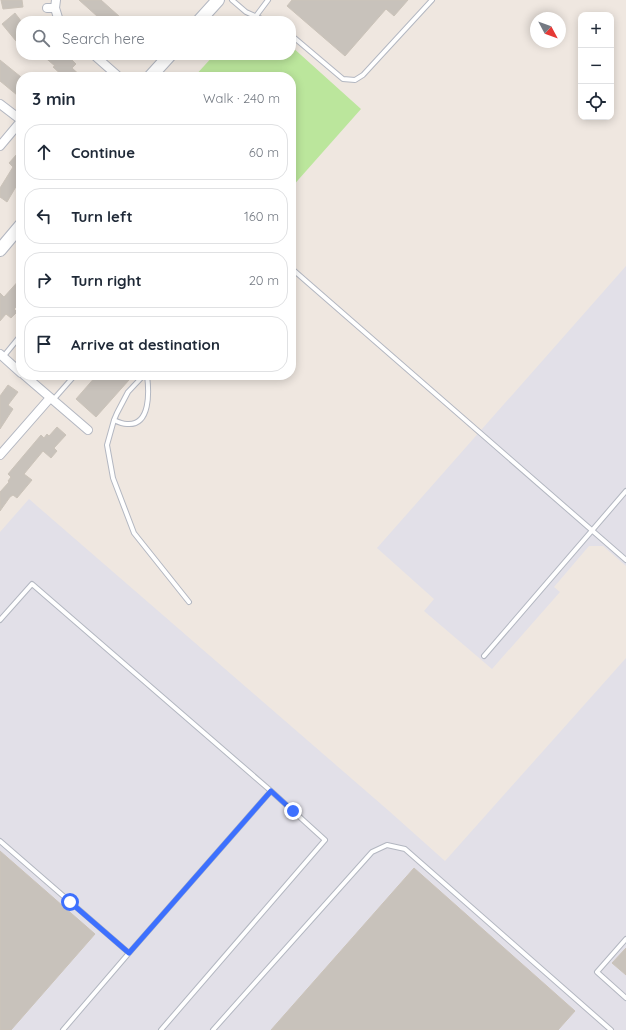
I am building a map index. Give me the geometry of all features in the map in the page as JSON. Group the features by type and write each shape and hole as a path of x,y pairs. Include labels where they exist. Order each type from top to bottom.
{"main road":[{"path":"204,16 218,0"},
{"path":"155,72 165,60"},
{"path":"0,250 16,231"}],"street":[{"path":"53,5 58,16"},
{"path":"100,60 113,72"},
{"path":"0,104 16,117"},
{"path":"0,146 16,127"},
{"path":"1,356 16,368"},
{"path":"30,380 88,430"},
{"path":"0,456 52,399"}],"lane":[{"path":"232,0 246,12 256,16 268,0"},
{"path":"296,39 343,78 355,80 363,75 432,0"},
{"path":"296,272 626,560"},
{"path":"1,356 16,340"},
{"path":"52,399 70,380"},
{"path":"139,380 128,392 114,420 107,445 110,465 113,478 134,533 189,602"},
{"path":"114,420 126,424 134,423 141,418 146,410 147,380"},
{"path":"484,656 626,491"},
{"path":"0,620 32,584 271,791 325,840 161,1030"},
{"path":"63,1030 271,791"},
{"path":"0,841 129,953"},
{"path":"213,1030 372,852 387,845 405,849 611,1030"},
{"path":"626,939 597,972 626,998"}],"shaded area":[{"path":"626,266 626,566 603,546 589,546 554,587 560,592 492,669 424,611 434,599 377,548"},
{"path":"29,499 445,861 626,658 626,1030 0,1030 0,532"}],"green space":[{"path":"296,50 361,109 296,182 296,72 199,72 209,60 296,60"}],"building":[{"path":"1,0 22,0 23,7 3,9"},
{"path":"79,0 101,0 119,16 97,16"},
{"path":"292,0 408,0 394,16 386,9 345,56 287,6"},
{"path":"15,13 17,16 16,16 16,41 2,24"},
{"path":"0,60 16,73 16,94 0,81"},
{"path":"48,60 72,60 76,64 72,68 76,72 58,72 53,67 55,66"},
{"path":"16,155 16,187 7,202 0,197 0,188 13,167 9,163"},
{"path":"16,284 16,307 14,309 16,313 11,318 6,314 0,321 0,293 4,297"},
{"path":"93,380 129,380 96,417 76,399"},
{"path":"8,385 18,392 8,405 13,409 0,429 0,396"},
{"path":"57,427 66,435 54,448 57,451 51,458 43,451 24,474 32,480 17,498 13,495 10,497 0,511 0,492 9,482 8,481 11,477 8,474 41,435 44,438 47,434 49,436"},
{"path":"0,851 95,934 11,1030 0,1030"},
{"path":"414,868 575,1011 558,1030 271,1030"},
{"path":"626,948 626,975 612,963"}],"route":[{"path":"70,902 129,953 271,791 293,811"}]}
